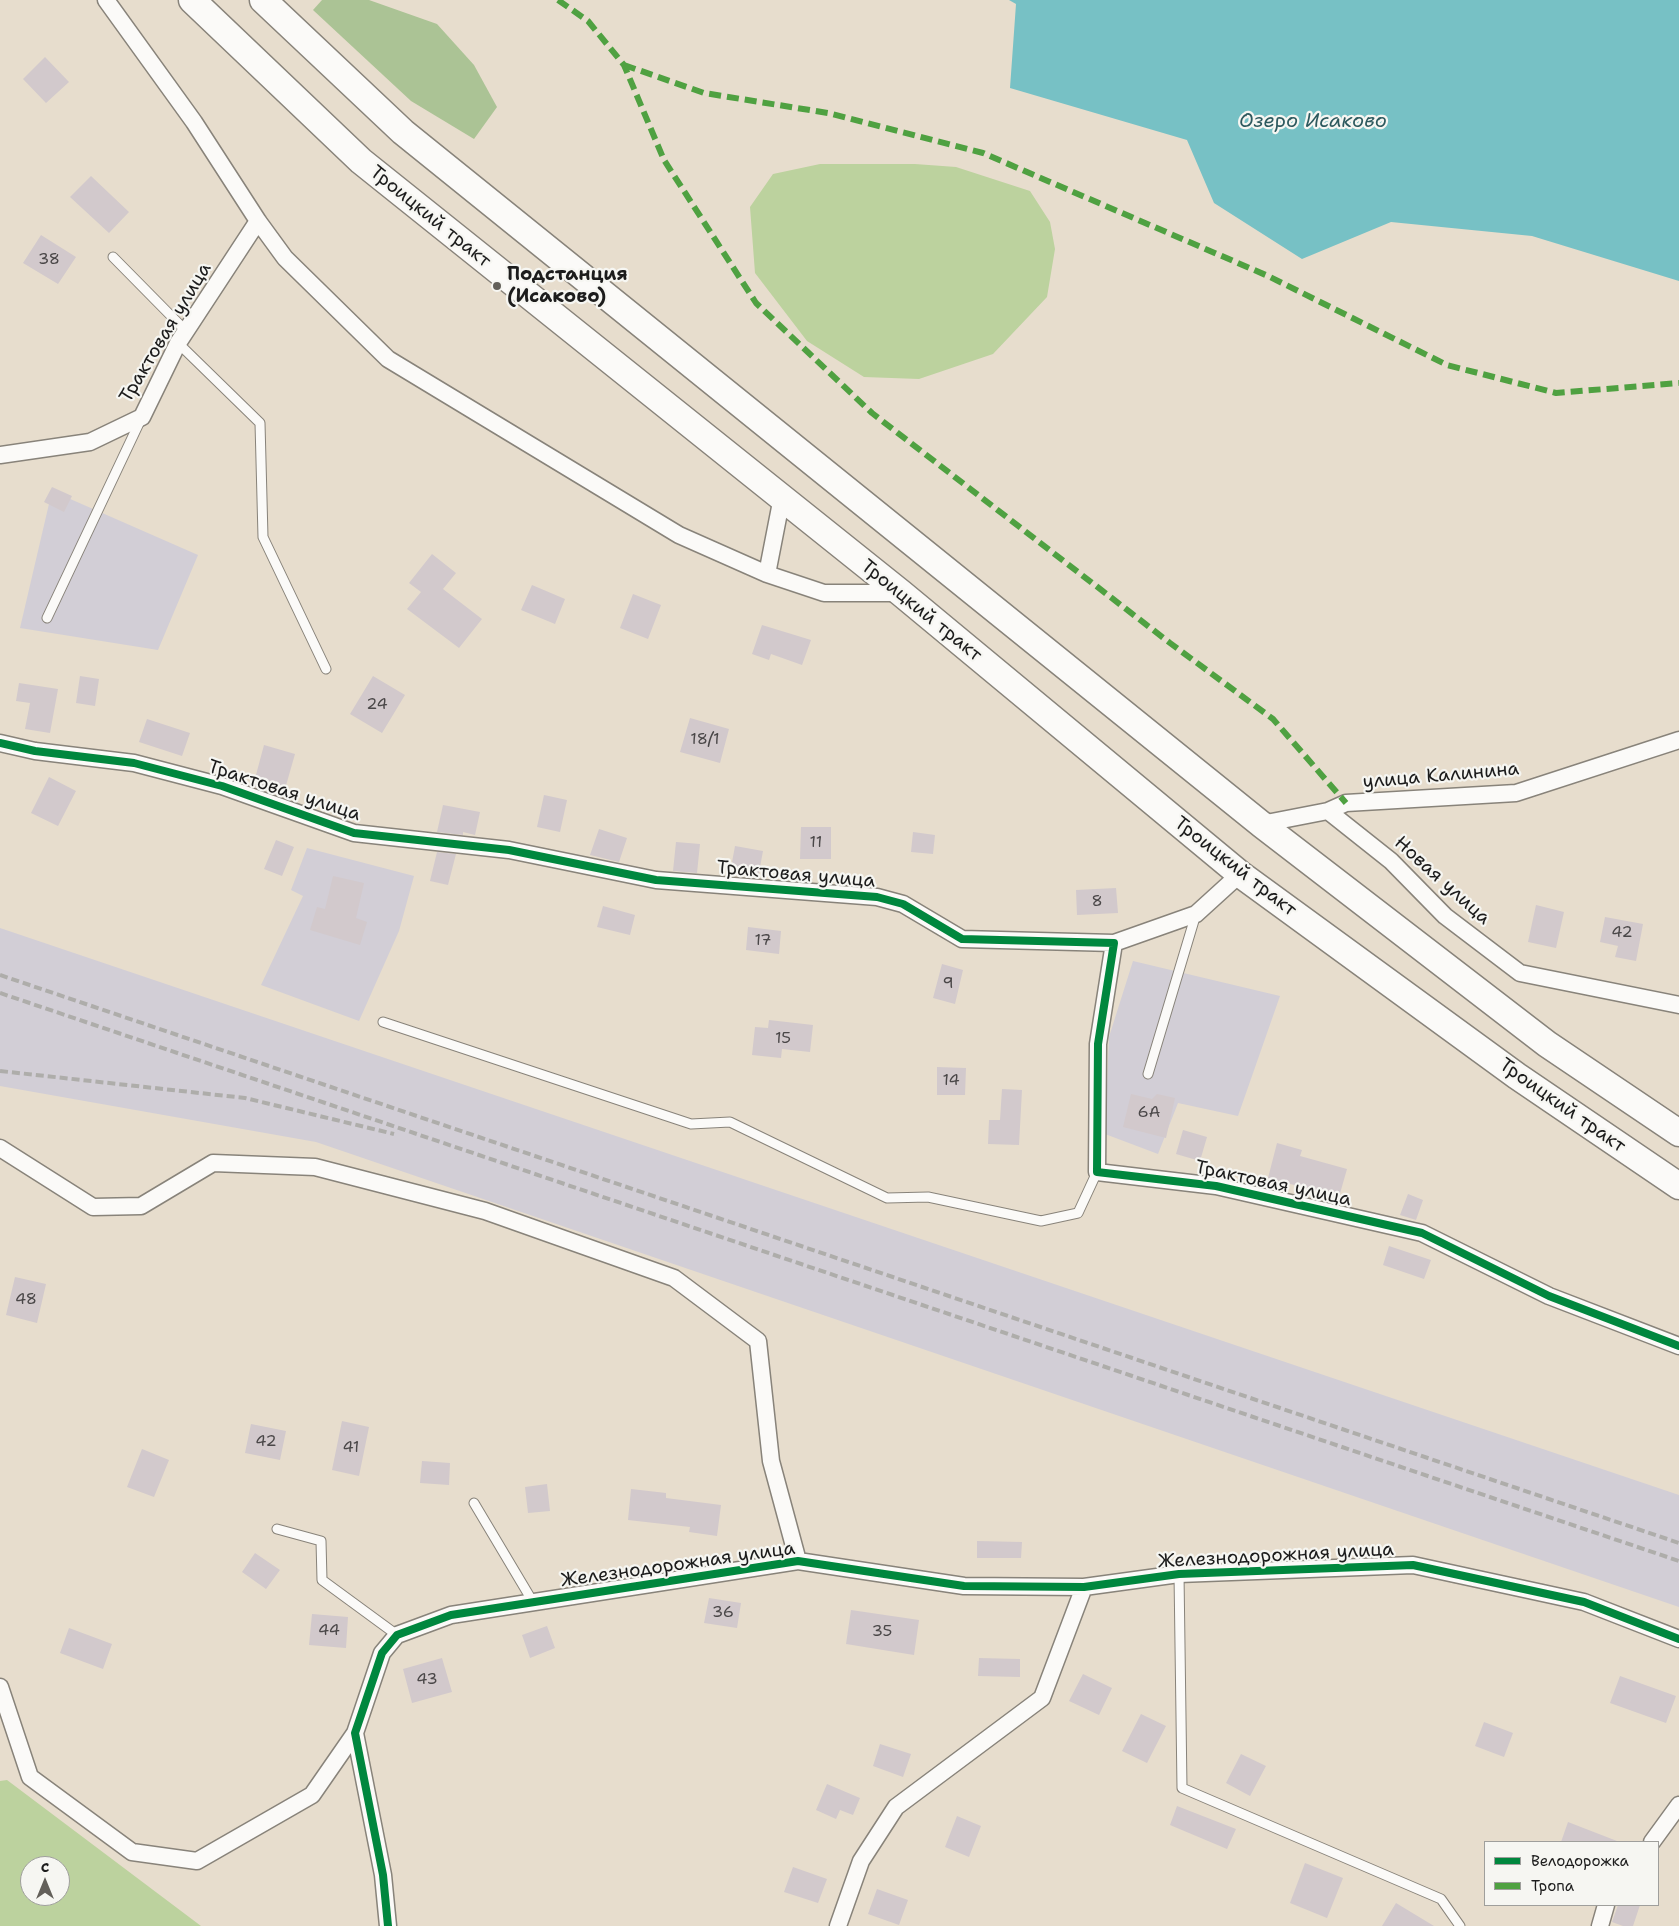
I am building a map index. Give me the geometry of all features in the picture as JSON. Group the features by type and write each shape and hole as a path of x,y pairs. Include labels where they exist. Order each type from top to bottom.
{"main road":[{"name":"Троицкий тракт","path":"192,0 361,161 901,593 1240,874 1517,1076 1679,1186"},
{"path":"263,0 403,132 1261,824 1547,1044 1679,1133"}],"street":[{"path":"106,0 194,122 258,221 285,258 388,359 679,535 767,574 824,593 901,593"},
{"name":"Трактовая улица","path":"0,455 90,442 142,417 182,337 258,221"},
{"path":"767,574 782,497"},
{"name":"улица Калинина","path":"1261,824 1328,811 1346,804 1516,793 1679,740"},
{"name":"Трактовая улица","path":"0,743 35,751 134,763 222,786 354,833 510,850 656,880 877,897 903,904 962,939 1114,943"},
{"name":"Новая улица","path":"1328,811 1391,861 1445,916 1520,972 1679,1005"},
{"path":"1097,1172 1098,1044 1114,943 1196,914 1240,874"},
{"name":"Железнодорожная улица","path":"0,1148 93,1207 141,1206 213,1163 314,1167 485,1211 674,1278 758,1341 771,1461 798,1561"},
{"name":"Трактовая улица","path":"1097,1172 1216,1186 1422,1233 1549,1296 1679,1346"},
{"name":"Железнодорожная улица","path":"397,1635 451,1615 798,1561 964,1586 1084,1587 1179,1574 1413,1565 1584,1602 1679,1639"},
{"path":"838,1926 861,1861 896,1807 1042,1698 1084,1587"},
{"path":"0,1687 30,1777 132,1852 197,1861 312,1795 355,1733 382,1653 397,1635"},
{"path":"355,1733 383,1875 388,1926"},
{"path":"1653,1841 1679,1805"},
{"path":"1600,1926 1606,1906"}],"lane":[{"path":"113,257 260,424 263,537 326,668"},
{"path":"47,618 142,417"},
{"path":"1148,1074 1196,914"},
{"path":"383,1022 691,1124 730,1122 887,1198 928,1197 1042,1221 1078,1213 1097,1172"},
{"path":"474,1503 533,1602"},
{"path":"277,1529 321,1541 322,1580 397,1635"},
{"path":"1179,1574 1182,1788 1440,1899 1460,1926"}],"shaded area":[{"path":"52,491 198,555 158,650 20,628"},
{"path":"307,848 414,876 399,931 359,1021 261,985 303,896 291,890"},
{"path":"0,928 1679,1495 1679,1607 316,1142 0,1086"},
{"path":"1133,961 1280,996 1238,1116 1178,1103 1158,1154 1105,1134 1109,1037"}],"green space":[{"path":"322,0 369,0 437,24 474,65 497,107 474,139 411,101 313,10"},
{"path":"820,164 915,164 956,167 1030,191 1050,222 1055,249 1047,297 993,354 919,379 864,377 807,341 755,273 750,207 773,174"},
{"path":"7,1780 201,1926 0,1926 0,1781"}],"water":[{"name":"Озеро Исаково","path":"1009,0 1679,0 1679,281 1532,236 1391,222 1302,259 1214,203 1187,140 1010,88 1016,4"}],"building":[{"path":"45,57 69,82 46,103 23,79"},
{"path":"91,176 129,212 109,233 70,197"},
{"path":"41,235 76,257 58,284 23,263"},
{"path":"52,487 72,496 64,512 44,502"},
{"path":"432,554 456,573 443,589 482,619 459,648 407,609 421,592 409,583"},
{"path":"532,585 565,599 555,624 521,610"},
{"path":"633,594 661,605 648,639 620,628"},
{"path":"762,625 811,640 802,665 771,654 769,660 752,654"},
{"path":"80,676 99,679 95,706 76,703"},
{"path":"373,676 405,695 382,733 350,714"},
{"path":"19,683 58,689 50,733 25,729 30,703 16,701"},
{"path":"690,718 729,729 720,763 680,752"},
{"path":"147,719 190,733 182,756 139,742"},
{"path":"264,745 295,754 283,796 253,786"},
{"path":"49,777 76,791 58,826 31,813"},
{"path":"544,795 567,800 560,832 537,827"},
{"path":"443,805 480,812 475,835 463,832 463,835 437,832"},
{"path":"801,827 831,827 831,859 800,859"},
{"path":"599,829 627,838 619,862 590,855"},
{"path":"913,832 935,835 933,854 911,852"},
{"path":"276,840 294,847 282,876 264,869"},
{"path":"676,842 700,844 697,873 673,871"},
{"path":"735,846 763,851 758,878 730,873"},
{"path":"437,852 456,854 448,885 430,881"},
{"path":"333,876 364,883 356,918 367,922 360,945 310,930 317,907 325,909"},
{"path":"1116,888 1118,913 1077,915 1076,890"},
{"path":"1536,905 1564,912 1556,948 1528,942"},
{"path":"603,906 635,915 630,935 597,927"},
{"path":"1605,917 1643,924 1636,961 1615,957 1618,946 1600,942"},
{"path":"748,927 781,931 779,954 746,950"},
{"path":"942,964 963,970 955,1004 933,998"},
{"path":"769,1020 813,1025 810,1052 782,1049 781,1058 752,1055 755,1027 768,1028"},
{"path":"937,1067 966,1068 965,1095 937,1095"},
{"path":"1002,1089 1022,1090 1019,1145 988,1144 989,1120 1000,1120"},
{"path":"1131,1094 1152,1099 1157,1094 1175,1098 1166,1138 1123,1127"},
{"path":"1183,1130 1207,1137 1200,1161 1176,1154"},
{"path":"1277,1143 1302,1150 1300,1156 1347,1169 1339,1197 1268,1178"},
{"path":"1408,1194 1423,1200 1416,1220 1400,1215"},
{"path":"1389,1246 1431,1260 1424,1279 1383,1265"},
{"path":"15,1277 46,1284 37,1323 6,1315"},
{"path":"342,1421 369,1427 359,1476 332,1470"},
{"path":"251,1424 286,1431 280,1460 245,1453"},
{"path":"142,1449 169,1460 154,1497 127,1487"},
{"path":"422,1461 450,1463 449,1485 420,1483"},
{"path":"547,1484 550,1511 528,1513 525,1487"},
{"path":"631,1489 666,1493 666,1498 721,1505 717,1536 689,1532 690,1527 628,1520"},
{"path":"977,1541 1022,1542 1021,1558 977,1558"},
{"path":"255,1553 280,1570 266,1589 242,1572"},
{"path":"709,1598 741,1603 737,1628 704,1623"},
{"path":"851,1610 919,1620 914,1655 846,1644"},
{"path":"312,1614 348,1617 346,1648 309,1645"},
{"path":"547,1626 555,1648 530,1658 522,1635"},
{"path":"69,1628 112,1644 103,1669 60,1653"},
{"path":"442,1658 452,1692 412,1703 403,1669"},
{"path":"979,1658 1020,1659 1020,1677 978,1676"},
{"path":"1083,1674 1112,1688 1099,1715 1069,1701"},
{"path":"1620,1676 1676,1696 1666,1723 1610,1703"},
{"path":"1141,1714 1166,1726 1147,1763 1122,1751"},
{"path":"1484,1722 1513,1733 1504,1757 1475,1746"},
{"path":"880,1744 911,1754 903,1777 873,1766"},
{"path":"1241,1754 1266,1766 1250,1796 1226,1783"},
{"path":"827,1784 860,1798 853,1815 840,1810 836,1819 816,1810"},
{"path":"1177,1806 1236,1829 1227,1849 1170,1825"},
{"path":"957,1816 981,1826 969,1857 945,1847"},
{"path":"1568,1822 1617,1841 1561,1841"},
{"path":"1305,1863 1343,1878 1327,1918 1290,1903"},
{"path":"793,1867 827,1879 818,1903 784,1892"},
{"path":"877,1889 908,1900 899,1925 868,1914"},
{"path":"1396,1903 1434,1926 1382,1926"},
{"path":"1618,1906 1640,1906 1633,1926 1623,1926 1612,1922"}],"railway":[{"path":"0,975 1679,1543"},
{"path":"0,993 1679,1561"},
{"path":"0,1071 245,1098 394,1134"}],"marked path":[{"path":"558,0 588,21 624,65 664,160 756,303 872,413 1170,643 1273,719 1346,803"},
{"path":"624,65 704,93 828,113 983,153 1268,276 1447,365 1556,393 1679,383"}],"cycle path":[{"path":"0,743 35,751 134,763 222,786 354,833 509,850 656,880 877,897 903,904 962,939 1114,943 1098,1044 1097,1172 1216,1186 1422,1233 1549,1296 1679,1346"},
{"path":"388,1926 383,1875 355,1733 382,1653 397,1635 451,1615 798,1561 964,1586 1084,1587 1179,1574 1413,1565 1584,1602 1679,1639"}],"place":[{"name":"Подстанция (Исаково)","path":"497,286"}]}
